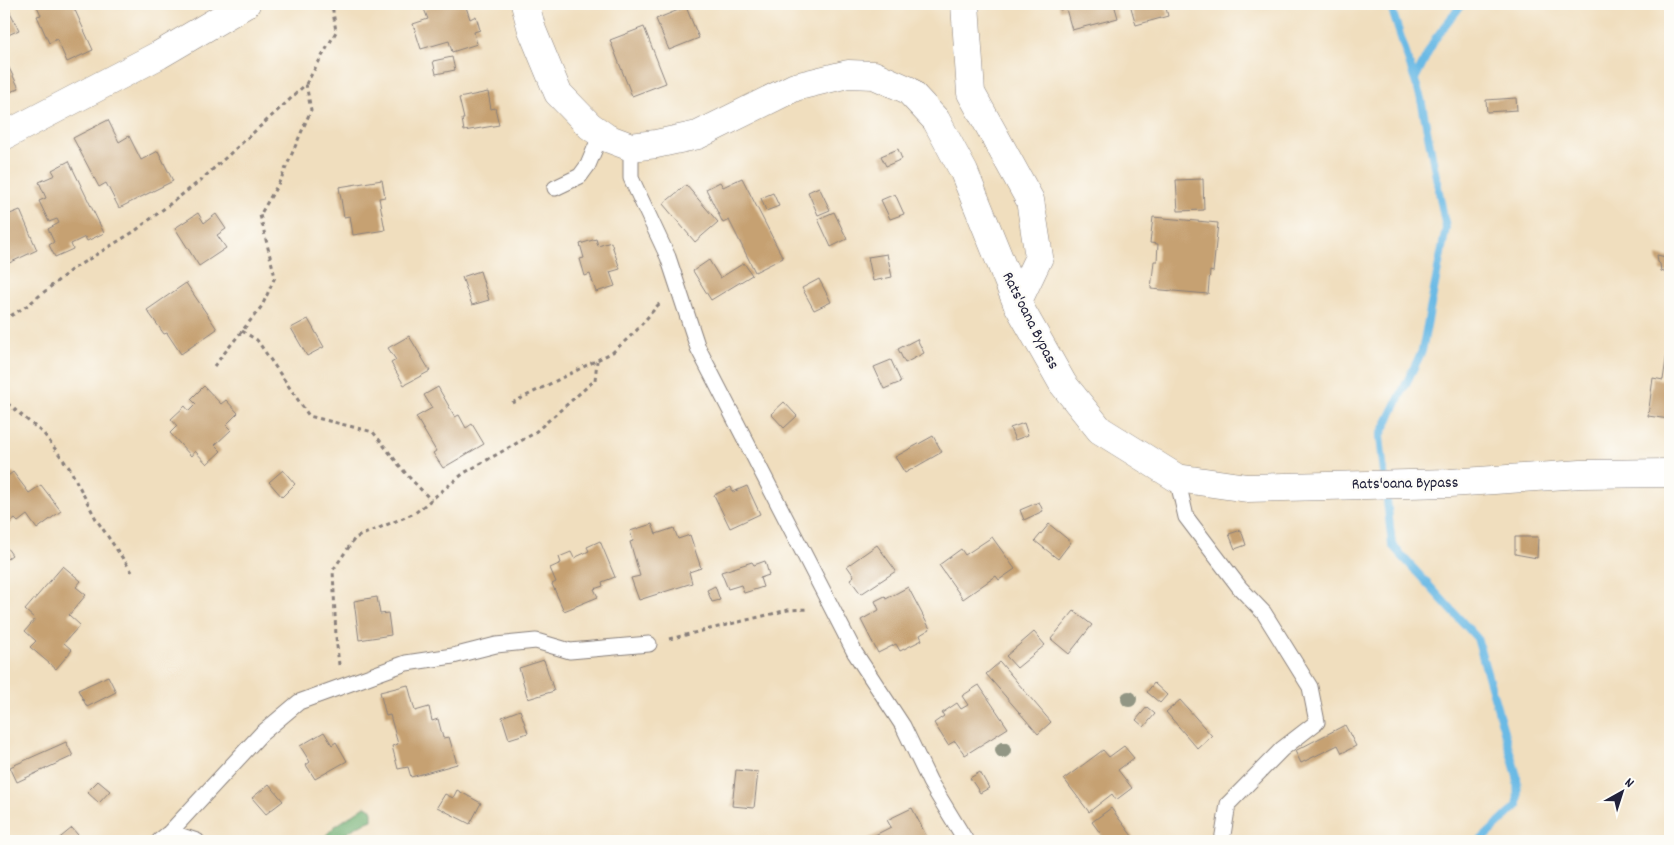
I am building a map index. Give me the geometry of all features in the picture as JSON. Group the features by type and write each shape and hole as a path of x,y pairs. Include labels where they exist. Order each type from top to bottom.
{"street":[{"path":"4,136 160,55 246,4"},
{"path":"525,4 532,30 558,93 590,126 602,134 630,147"},
{"path":"965,4 971,93 1030,200 1039,258 1017,304"},
{"name":"Rats'oana Bypass","path":"630,147 656,144 698,135 795,87 848,74 874,74 908,90 936,120 964,172 1017,304 1063,384 1100,430 1177,478 1247,488 1450,483 1581,474 1670,474"}],"lane":[{"path":"555,188 580,176 588,165 602,134"},
{"path":"630,147 631,178 668,257 698,348 855,653 903,726 930,782 966,841"},
{"path":"1177,478 1186,517 1240,588 1264,613 1310,687 1317,722 1282,748 1228,804 1222,841"},
{"path":"165,837 261,734 299,702 406,663 453,656 496,645 536,641 570,651 649,644"},
{"path":"165,837 197,841"}],"path":[{"path":"4,320 28,305 71,270 135,231 179,197 247,140 306,84 336,32 332,4"},
{"path":"214,366 262,306 275,277 260,215 281,179 311,110 306,84"},
{"path":"512,403 613,352 636,331 658,305 680,292"},
{"path":"242,331 257,340 309,416 373,432 407,475 431,500"},
{"path":"342,686 336,638 333,570 355,538 415,514 464,473 533,434 595,380 598,361"},
{"path":"4,396 8,404 44,434 70,469 96,519 132,572"},
{"path":"649,644 788,610 832,608"}],"green space":[{"path":"365,806 372,809 372,820 357,826 336,841 320,841 334,827"}],"building":[{"path":"4,4 6,4 19,30 4,37"},
{"path":"36,4 82,4 74,8 93,50 67,62 57,39 49,43 37,16 41,15"},
{"path":"442,4 465,4 470,19 476,16 480,30 474,32 477,44 452,52 449,41 421,49 413,24 428,19 424,9"},
{"path":"1058,4 1114,4 1118,18 1072,30 1066,9 1060,10"},
{"path":"1130,4 1165,4 1168,16 1136,25"},
{"path":"686,7 699,38 669,50 656,19"},
{"path":"644,27 666,83 632,96 610,40"},
{"path":"452,57 455,70 436,74 433,61"},
{"path":"4,58 19,88 4,95"},
{"path":"488,92 491,109 495,108 499,125 464,131 462,119 464,119 459,98"},
{"path":"1516,98 1517,110 1487,112 1486,100"},
{"path":"108,120 119,142 129,136 141,160 158,151 173,181 119,208 106,183 99,187 73,138"},
{"path":"898,149 902,159 886,166 881,156"},
{"path":"69,161 104,233 87,241 85,237 71,244 73,249 55,257 49,245 54,242 48,229 59,223 57,219 49,222 39,201 46,198 39,182 55,175 52,170"},
{"path":"742,178 783,258 755,272 729,220 723,223 706,189 720,182 723,187"},
{"path":"1203,179 1204,210 1178,211 1176,180"},
{"path":"382,180 385,197 379,198 385,230 353,235 350,216 344,217 339,187"},
{"path":"686,185 718,222 695,242 663,204"},
{"path":"819,187 830,210 818,215 808,192"},
{"path":"773,193 779,206 766,211 761,198"},
{"path":"895,194 904,214 890,219 881,200"},
{"path":"4,199 10,214 20,210 37,250 7,264 4,257"},
{"path":"834,212 847,239 831,247 818,219"},
{"path":"198,213 204,223 216,214 226,229 217,235 226,248 199,266 175,228"},
{"path":"1153,217 1218,223 1213,272 1210,271 1208,294 1151,289 1154,261 1157,261 1158,244 1150,243"},
{"path":"596,239 598,246 611,242 620,269 610,272 615,286 596,292 590,274 585,276 580,259 584,258 580,244"},
{"path":"887,254 892,277 873,281 868,257"},
{"path":"1657,255 1670,258 1670,274 1661,271"},
{"path":"709,260 720,278 744,263 752,275 711,300 693,271"},
{"path":"480,271 489,300 472,305 462,277"},
{"path":"819,279 831,302 814,310 802,288"},
{"path":"186,283 217,329 181,354 167,333 164,334 147,310"},
{"path":"308,319 324,347 307,356 291,328"},
{"path":"409,336 430,371 404,385 391,363 396,360 388,348"},
{"path":"917,339 924,353 905,363 898,349"},
{"path":"1667,353 1670,354 1669,419 1648,416 1653,378 1663,380"},
{"path":"891,360 901,382 884,389 874,367"},
{"path":"204,386 221,404 226,400 238,413 226,425 231,430 215,445 221,451 207,464 195,451 191,456 170,433 177,426 171,419 185,406 189,411 196,404 191,399"},
{"path":"438,387 455,417 459,415 466,428 472,424 484,444 443,468 433,453 436,451 416,417 432,408 424,395"},
{"path":"784,402 797,416 784,428 771,414"},
{"path":"1024,423 1028,435 1015,440 1010,428"},
{"path":"933,436 942,452 905,473 895,457"},
{"path":"283,470 295,484 282,497 269,482"},
{"path":"13,472 29,493 41,485 61,511 37,529 27,515 18,522 15,519 6,526 8,529 4,532 4,479"},
{"path":"747,486 760,514 730,528 714,495 731,487 733,492"},
{"path":"1039,502 1043,511 1024,520 1020,510"},
{"path":"652,524 656,534 674,528 678,539 690,535 701,568 689,572 692,583 639,600 631,578 640,576 630,542 633,541 630,531"},
{"path":"1049,524 1071,542 1058,559 1035,541"},
{"path":"1241,530 1246,545 1235,549 1229,534"},
{"path":"992,537 1015,569 999,580 996,576 963,599 939,565 961,549 965,555"},
{"path":"1515,537 1538,537 1537,558 1515,554"},
{"path":"600,541 615,577 602,582 603,586 594,589 598,597 564,611 552,584 556,582 550,568 561,563 559,557 571,552 574,558 589,551 587,547"},
{"path":"4,544 12,555 4,561"},
{"path":"877,545 896,571 861,594 850,579 854,576 847,566"},
{"path":"765,561 769,575 760,578 763,587 744,593 741,585 728,589 721,572 752,562 754,565"},
{"path":"63,566 81,581 76,587 86,595 69,615 80,625 64,643 72,650 56,669 30,647 36,641 25,631 35,619 25,610"},
{"path":"715,586 720,600 712,602 707,590"},
{"path":"908,587 930,629 920,635 922,640 900,651 896,644 878,653 861,620 879,610 875,601 885,596 886,599"},
{"path":"377,597 380,614 388,613 391,635 359,640 354,601"},
{"path":"1074,611 1092,625 1069,654 1051,639"},
{"path":"1034,632 1045,645 1017,668 1006,656"},
{"path":"544,660 554,691 528,699 519,668"},
{"path":"1000,662 1051,722 1038,734 986,674"},
{"path":"108,676 116,692 87,707 78,690"},
{"path":"1154,683 1167,695 1160,703 1147,692"},
{"path":"408,685 415,711 429,707 432,721 438,719 443,738 449,737 457,764 411,777 408,767 398,769 392,746 398,744 390,715 386,716 380,692"},
{"path":"979,685 1008,728 965,755 955,741 948,745 934,723 944,716 942,713 957,703 961,709 968,705 962,696"},
{"path":"1180,700 1212,736 1198,749 1166,712"},
{"path":"1147,707 1155,714 1144,727 1136,720"},
{"path":"520,710 528,733 509,739 502,717"},
{"path":"1345,725 1356,746 1342,753 1338,745 1301,763 1295,751"},
{"path":"324,732 332,745 336,742 347,761 315,779 306,765 310,762 300,746"},
{"path":"66,742 73,756 17,782 10,767"},
{"path":"1124,746 1134,758 1118,770 1132,788 1116,800 1112,794 1089,812 1064,779 1103,750 1109,757"},
{"path":"736,770 758,772 754,808 732,806"},
{"path":"980,772 989,788 980,793 970,778"},
{"path":"98,781 110,791 99,803 87,792"},
{"path":"269,784 283,801 266,814 252,798"},
{"path":"457,790 481,803 470,824 437,807 445,794 453,798"},
{"path":"912,808 929,841 863,841 891,827 887,820"},
{"path":"1111,808 1135,840 1106,841 1092,822"},
{"path":"72,828 83,841 56,841"}],"waterway":[{"path":"1390,4 1421,99 1446,228 1422,351 1380,437 1392,545 1477,638 1517,776 1518,805 1480,841"},
{"path":"1415,79 1435,39 1462,4"}]}
